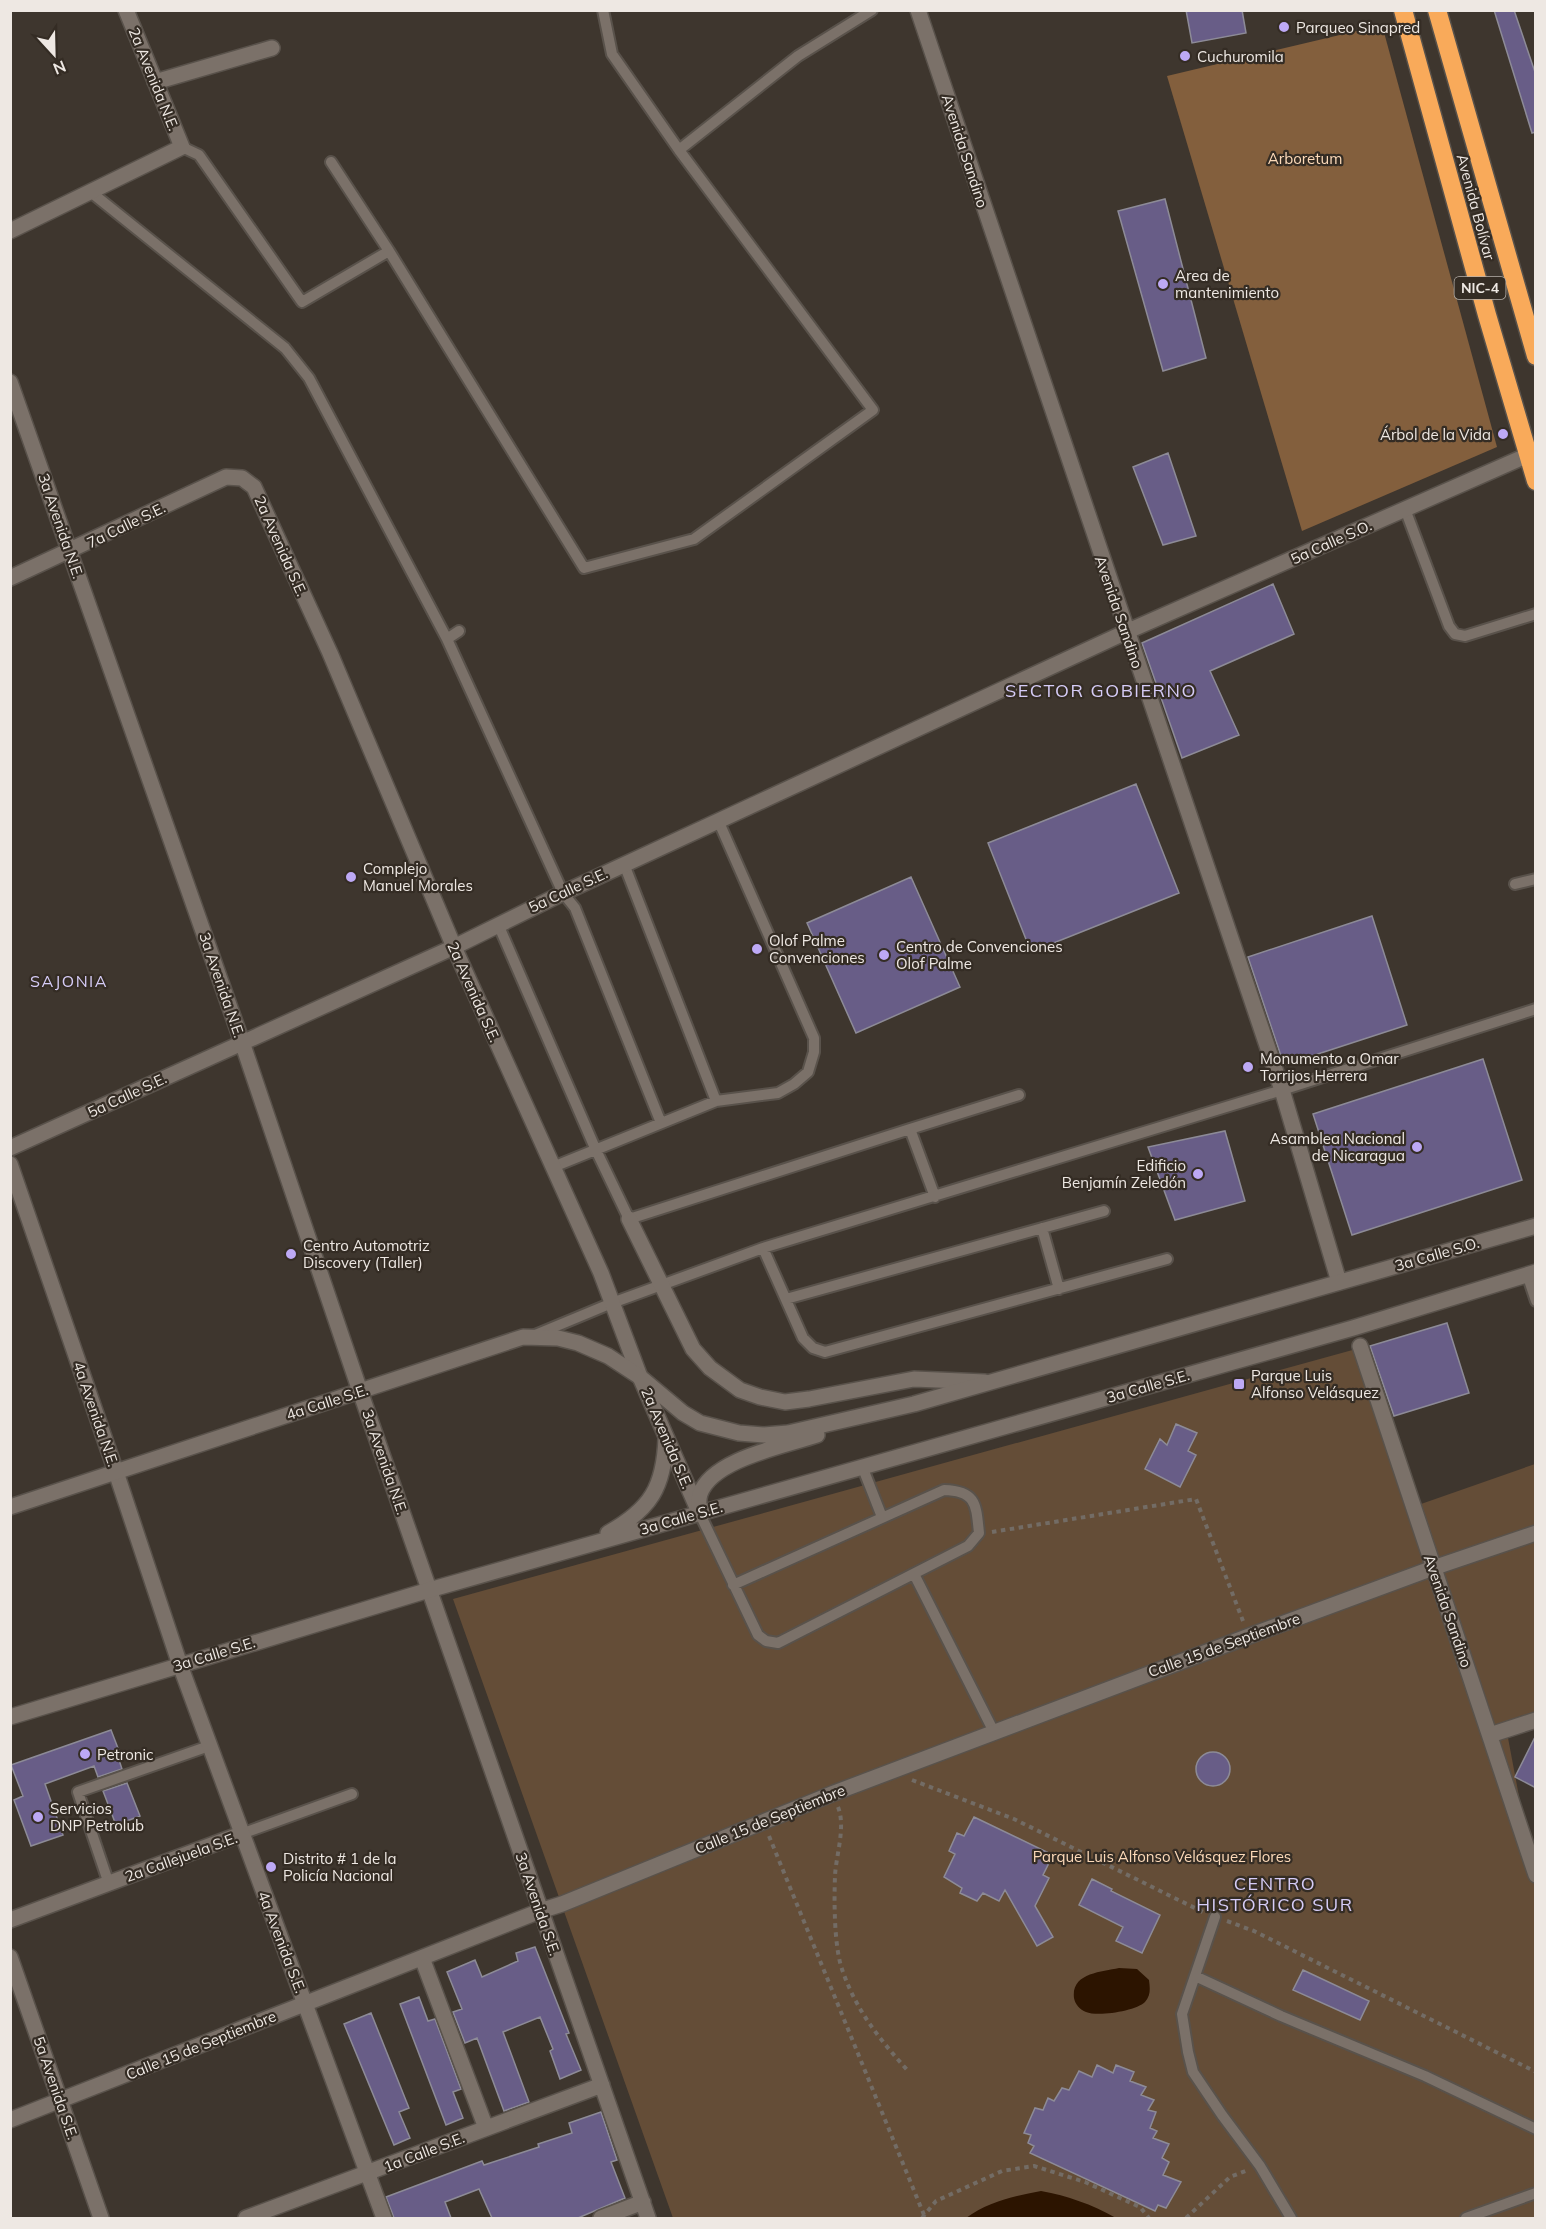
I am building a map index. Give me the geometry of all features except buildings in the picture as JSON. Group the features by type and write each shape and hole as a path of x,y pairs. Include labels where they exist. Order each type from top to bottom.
{"highway":[{"name":"Avenida Bolívar","path":"1403,10 1487,315 1532,454 1536,481"},
{"name":"Avenida Bolívar","path":"1437,10 1536,356"}],"street":[{"name":"2a Avenida N.E.","path":"126,10 182,147"},
{"name":"Avenida Sandino","path":"918,10 1282,1090 1339,1282"},
{"path":"155,82 272,48"},
{"path":"10,231 92,193 182,147"},
{"name":"3a Avenida N.E.","path":"10,382 242,1042 429,1590"},
{"name":"5a Calle S.O.","path":"1126,632 1532,454"},
{"name":"7a Calle S.E.","path":"10,578 226,477 242,478"},
{"name":"2a Avenida S.E.","path":"242,478 254,487 330,653 454,947 602,1273 640,1377 699,1512"},
{"name":"5a Calle S.E.","path":"10,1148 454,947 624,864 1126,632"},
{"name":"4a Avenida N.E.","path":"10,1164 180,1665"},
{"path":"629,1219 693,1349 710,1368 740,1390 786,1402 809,1400 914,1379 990,1383"},
{"name":"3a Calle S.O.","path":"1339,1282 1536,1226"},
{"path":"1353,1328 1531,1273"},
{"path":"640,1377 683,1413 700,1423 739,1433 764,1435 788,1433 914,1404 1339,1282"},
{"name":"3a Calle S.E.","path":"10,1717 587,1544 1353,1328"},
{"name":"4a Calle S.E.","path":"10,1508 524,1337 558,1338 578,1343 608,1356 640,1377"},
{"name":"Avenida Sandino","path":"1360,1346 1536,1875"},
{"path":"699,1512 700,1492 719,1471 732,1463 914,1404"},
{"path":"587,1544 633,1517 652,1498 664,1466 666,1438"},
{"name":"Calle 15 de Septiembre","path":"10,2120 562,1904 834,1793 1249,1636 1433,1568 1536,1533"},
{"name":"3a Avenida S.E.","path":"429,1590 648,2218"},
{"name":"4a Avenida S.E.","path":"180,1665 384,2218"},
{"path":"1490,1735 1536,1720"},
{"name":"2a Callejuela S.E.","path":"10,1920 241,1834"},
{"name":"5a Avenida S.E.","path":"10,1957 101,2218"},
{"path":"422,1958 486,2128"},
{"name":"1a Calle S.E.","path":"246,2218 602,2085"},
{"path":"601,2218 643,2202"}],"lane":[{"path":"331,162 389,251 584,568 693,539 873,410 679,150 612,54 603,10"},
{"path":"679,150 798,56 872,10"},
{"path":"182,147 199,155 302,302 389,251"},
{"path":"92,193 285,348 309,378 447,639 563,893 574,908 661,1123"},
{"path":"1406,509 1449,626 1455,634 1465,636 1536,614"},
{"path":"447,639 459,631"},
{"path":"554,1167 595,1148 716,1101 778,1093 794,1084 808,1072 814,1052 814,1038 718,820"},
{"path":"624,864 716,1101"},
{"path":"1515,884 1536,879"},
{"path":"498,924 595,1148 629,1219 1019,1095"},
{"path":"532,1336 612,1303 763,1248 1282,1090 1536,1009"},
{"path":"910,1129 934,1197"},
{"path":"786,1299 1104,1211"},
{"path":"1042,1228 1059,1289"},
{"path":"763,1248 803,1338 813,1348 825,1352 1167,1259"},
{"path":"1531,1273 1536,1301"},
{"path":"1353,1328 1360,1346"},
{"path":"862,1466 882,1517"},
{"path":"699,1512 733,1585 758,1635 766,1641 778,1643 968,1546 980,1533 977,1514 969,1494 961,1490 944,1490 733,1585"},
{"path":"914,1574 994,1732"},
{"path":"109,1884 78,1792 209,1746"},
{"name":"2a Callejuela S.E.","path":"241,1834 352,1794"},
{"path":"1215,1917 1182,2014 1193,2072 1260,2166 1291,2218"},
{"path":"1195,1976 1281,2016 1425,2076 1536,2129"},
{"path":"1466,2218 1536,2193"}],"path":[{"path":"980,1533 1196,1499 1249,1636"},
{"path":"834,1793 840,1811 835,1875 838,1942 842,1971 876,2036 909,2072"},
{"path":"764,1822 923,2217 936,2201 1002,2171 1034,2166 1085,2182 1140,2207 1149,2218"},
{"path":"1186,2218 1230,2177 1260,2166"}],"green space":[{"name":"Arboretum","path":"1382,25 1497,447 1302,531 1167,76"},
{"name":"Parque Luis Alfonso Velásquez Flores","path":"1367,1346 1421,1504 1535,1464 1535,1719 1526,1723 1523,1715 1505,1722 1535,1881 1535,2218 673,2218 453,1599"}],"shaded area":[{"path":"1119,1968 1137,1969 1149,1980 1150,1989 1145,2002 1134,2008 1108,2013 1092,2013 1080,2008 1074,1998 1077,1983 1089,1975"},
{"path":"1041,2191 1079,2201 1116,2218 966,2218 1002,2200"}],"place":[{"name":"Parqueo Sinapred","path":"1284,27"},
{"name":"Cuchuromila","path":"1185,56"},
{"name":"Area de mantenimiento","path":"1163,284"},
{"name":"Árbol de la Vida","path":"1503,434"},
{"name":"Complejo Manuel Morales","path":"351,877"},
{"name":"Olof Palme Convenciones","path":"757,949"},
{"name":"Centro de Convenciones Olof Palme","path":"884,955"},
{"name":"Monumento a Omar Torrijos Herrera","path":"1248,1067"},
{"name":"Asamblea Nacional de Nicaragua","path":"1417,1147"},
{"name":"Edificio Benjamín Zeledón","path":"1198,1174"},
{"name":"Centro Automotriz Discovery (Taller)","path":"291,1254"},
{"name":"Parque Luis Alfonso Velásquez","path":"1239,1384"},
{"name":"Petronic","path":"85,1754"},
{"name":"Servicios DNP Petrolub","path":"38,1817"},
{"name":"Distrito # 1 de la Policía Nacional","path":"271,1867"}],"district":[{"name":"SECTOR GOBIERNO","path":"1101,690"},
{"name":"SAJONIA","path":"69,981"},
{"name":"CENTRO HISTÓRICO SUR","path":"1275,1893"}]}
